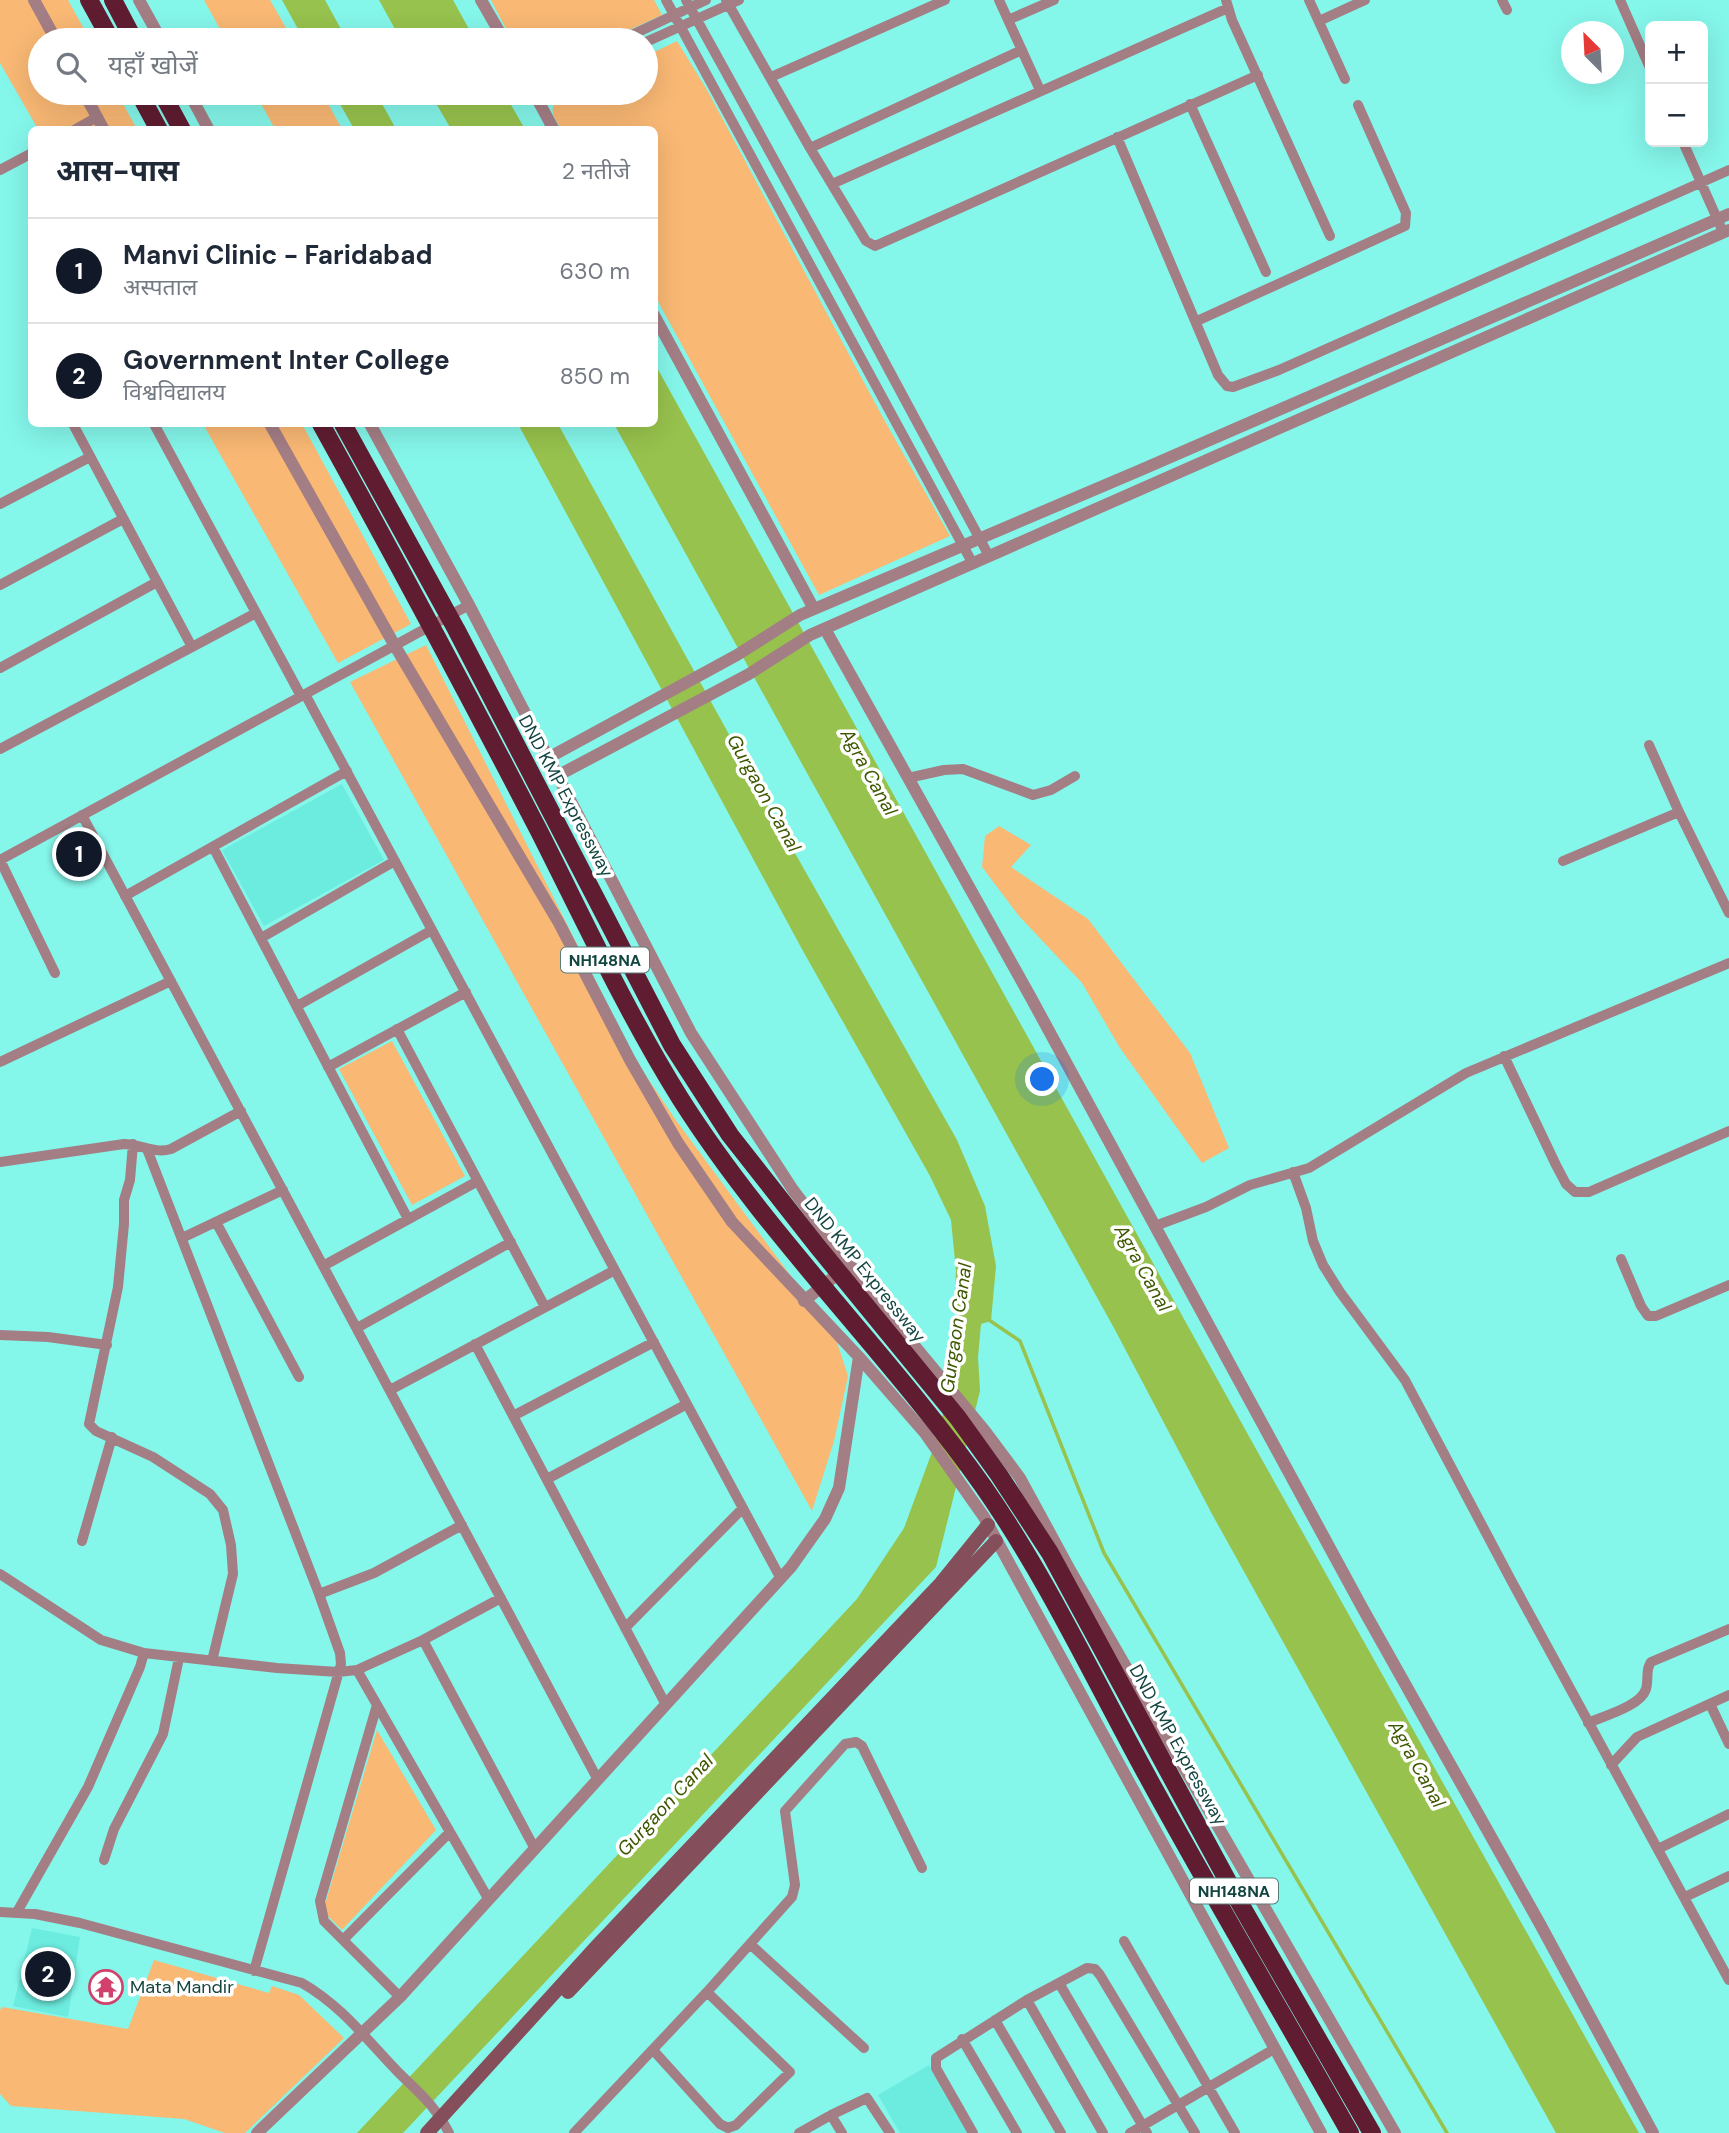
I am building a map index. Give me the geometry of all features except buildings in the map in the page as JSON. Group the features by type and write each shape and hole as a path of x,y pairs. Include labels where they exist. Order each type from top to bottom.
{"highway":[{"path":"89,0 104,28"},
{"path":"113,0 128,28"},
{"path":"145,105 157,126"},
{"path":"168,105 180,126"},
{"name":"NH148NA","path":"323,427 440,639 627,1003 680,1098 802,1262 939,1427 984,1488 1033,1564 1162,1802 1350,2133"},
{"name":"DND KMP Expressway","path":"344,427 456,629 672,1045 730,1135 958,1418 1050,1553 1238,1899 1373,2133"}],"main road":[{"path":"442,2123 643,1897 941,1583 988,1525"},
{"path":"427,2133 442,2123 996,1541"}],"street":[{"path":"34,0 49,28"},
{"path":"139,0 154,28"},
{"path":"481,0 497,28"},
{"path":"666,0 973,564"},
{"path":"646,28 674,15 688,4 706,0"},
{"path":"771,77 945,0"},
{"path":"999,0 1040,90"},
{"path":"1008,20 1054,0"},
{"path":"1310,0 1345,79"},
{"path":"1319,21 1365,0"},
{"path":"1620,0 1645,57"},
{"path":"658,36 731,1 810,148 866,242 875,246 1258,75"},
{"path":"688,4 989,556"},
{"path":"832,184 1227,4 1330,236"},
{"path":"810,148 1022,50"},
{"path":"1190,104 1266,272"},
{"path":"90,105 102,126"},
{"path":"195,105 207,126"},
{"path":"541,105 552,126"},
{"path":"1197,321 1405,226 1406,213 1357,105"},
{"path":"81,126 97,117"},
{"path":"1117,137 1227,386 1240,386 1729,170"},
{"path":"557,776 748,674 810,635 1726,231 1723,216 1701,182 1685,147"},
{"path":"0,170 28,155"},
{"path":"548,758 737,655 800,615 1723,216"},
{"path":"658,322 814,609"},
{"path":"75,427 192,647"},
{"path":"155,427 256,613 347,771 781,1579"},
{"path":"272,427 395,646 559,923 630,1060 678,1143 732,1222 859,1357 934,1446 988,1525 1321,2133"},
{"path":"372,427 469,605 691,1033 793,1190 1020,1478 1070,1570 1395,2133"},
{"path":"0,504 90,457"},
{"path":"0,585 123,519"},
{"path":"0,668 157,582"},
{"path":"55,973 0,860 469,605"},
{"path":"0,749 256,613"},
{"path":"825,629 1653,2133"},
{"path":"1649,745 1729,913"},
{"path":"908,778 963,769 1033,795 1051,790 1075,776"},
{"path":"125,896 347,771"},
{"path":"1563,861 1679,812"},
{"path":"82,815 598,1780"},
{"path":"213,847 408,1219"},
{"path":"261,937 395,861"},
{"path":"297,1006 432,930"},
{"path":"1154,1226 1206,1207 1250,1185 1318,1164 1466,1073 1729,963"},
{"path":"0,1062 171,981"},
{"path":"328,1067 466,992"},
{"path":"397,1030 545,1307"},
{"path":"1504,1056 1556,1165 1566,1184 1574,1192 1588,1192 1729,1130"},
{"path":"0,1162 133,1144 160,1152 171,1149 241,1111"},
{"path":"133,1144 130,1180 124,1200 118,1287 89,1419 93,1428 153,1457 198,1486 223,1510 231,1545 233,1574 212,1661"},
{"path":"147,1149 320,1594 340,1653 338,1672 254,1971"},
{"path":"1293,1172 1306,1209 1313,1241 1323,1265 1405,1380 1729,1980"},
{"path":"324,1266 478,1181"},
{"path":"182,1238 283,1190"},
{"path":"216,1222 299,1377"},
{"path":"357,1328 511,1242"},
{"path":"1620,1259 1648,1316 1656,1316 1729,1285"},
{"path":"804,1301 850,1264"},
{"path":"390,1390 615,1270"},
{"path":"0,1335 48,1337 107,1345"},
{"path":"513,1416 654,1342"},
{"path":"475,1344 666,1705"},
{"path":"257,2133 400,1997 791,1567 835,1501 859,1357"},
{"path":"547,1479 687,1405"},
{"path":"82,1541 112,1437"},
{"path":"625,1628 743,1508"},
{"path":"320,1594 374,1573 462,1525"},
{"path":"1026,1596 1070,1570"},
{"path":"0,1573 101,1640 144,1653 338,1672 357,1670 423,1640 501,1598"},
{"path":"1588,1723 1640,1699 1646,1688 1648,1666 1651,1662 1729,1629"},
{"path":"423,1640 535,1849"},
{"path":"17,1912 88,1787 144,1653"},
{"path":"104,1860 114,1829 163,1734 179,1658"},
{"path":"357,1670 489,1900"},
{"path":"1611,1765 1637,1737 1729,1695"},
{"path":"1710,1704 1729,1744"},
{"path":"377,1705 320,1901 324,1921 400,1997"},
{"path":"574,2133 707,1992 794,1892 785,1811 850,1741 862,1746 922,1868"},
{"path":"1658,1849 1729,1814"},
{"path":"343,1940 450,1832"},
{"path":"1685,1897 1729,1877"},
{"path":"0,1912 17,1912 80,1923 302,1983 364,2033 442,2123"},
{"path":"1124,1941 1235,2133"},
{"path":"750,1944 864,2048"},
{"path":"973,2133 934,2064 936,2058 1027,2000 1087,1968 1098,1971 1195,2133"},
{"path":"1059,1983 1145,2129"},
{"path":"653,2050 720,2124 729,2129 790,2072 707,1992"},
{"path":"1027,2000 1103,2133"},
{"path":"995,2020 1061,2133"},
{"path":"962,2039 1017,2133"},
{"path":"1130,2133 1145,2129 1177,2106 1274,2049"},
{"path":"799,2133 867,2098 890,2133"},
{"path":"831,2115 842,2133"}],"shaded area":[{"path":"0,0 68,0 83,28 28,28 28,105 124,105 135,126 36,126 0,63"},
{"path":"204,0 270,0 286,28 219,28"},
{"path":"491,0 654,0 662,15 633,28 506,28"},
{"path":"677,41 707,90 882,416 950,536 819,595 658,301 658,126 559,126 553,114 554,105 658,105 658,50"},
{"path":"262,105 329,105 340,126 273,126"},
{"path":"205,427 304,427 411,624 338,663"},
{"path":"426,645 636,1061 675,1119 835,1336 848,1376 834,1441 812,1511 350,682"},
{"path":"342,784 384,860 264,926 222,850"},
{"path":"999,826 1031,845 1011,867 1088,919 1190,1053 1229,1148 1202,1163 1120,1048 1082,983 1019,916 982,867 985,836"},
{"path":"392,1041 465,1176 412,1205 339,1069"},
{"path":"377,1730 436,1830 342,1930 323,1911"},
{"path":"32,1928 80,1937 68,2017 13,2006"},
{"path":"154,1960 269,1993 272,1986 299,1995 344,2038 245,2133 225,2133 184,2119 11,2106 0,2094 2,2007 128,2029"},
{"path":"929,2065 968,2133 900,2133 878,2095"}],"water":[{"path":"282,0 325,0 340,28 297,28"},
{"path":"379,0 453,0 468,28 394,28"},
{"path":"341,105 383,105 394,126 352,126"},
{"path":"437,105 511,105 523,126 449,126"},
{"name":"Agra Canal","path":"658,369 1256,1449 1639,2133 1556,2133 1212,1514 1114,1328 616,427 658,427"},
{"name":"Gurgaon Canal","path":"520,427 560,427 769,807 957,1140 985,1206 996,1266 991,1321 981,1324 978,1357 980,1391 936,1567 403,2133 357,2133 857,1599 904,1528 932,1452 949,1393 962,1330 954,1305 956,1271 951,1220 930,1176 803,951"}],"waterway":[{"path":"989,1320 1020,1341 1104,1553 1447,2133"}],"place":[{"name":"Manvi Clinic - Faridabad","path":"79,854"},
{"name":"Government Inter College","path":"48,1974"},
{"name":"Mata Mandir","path":"106,1987"}]}
